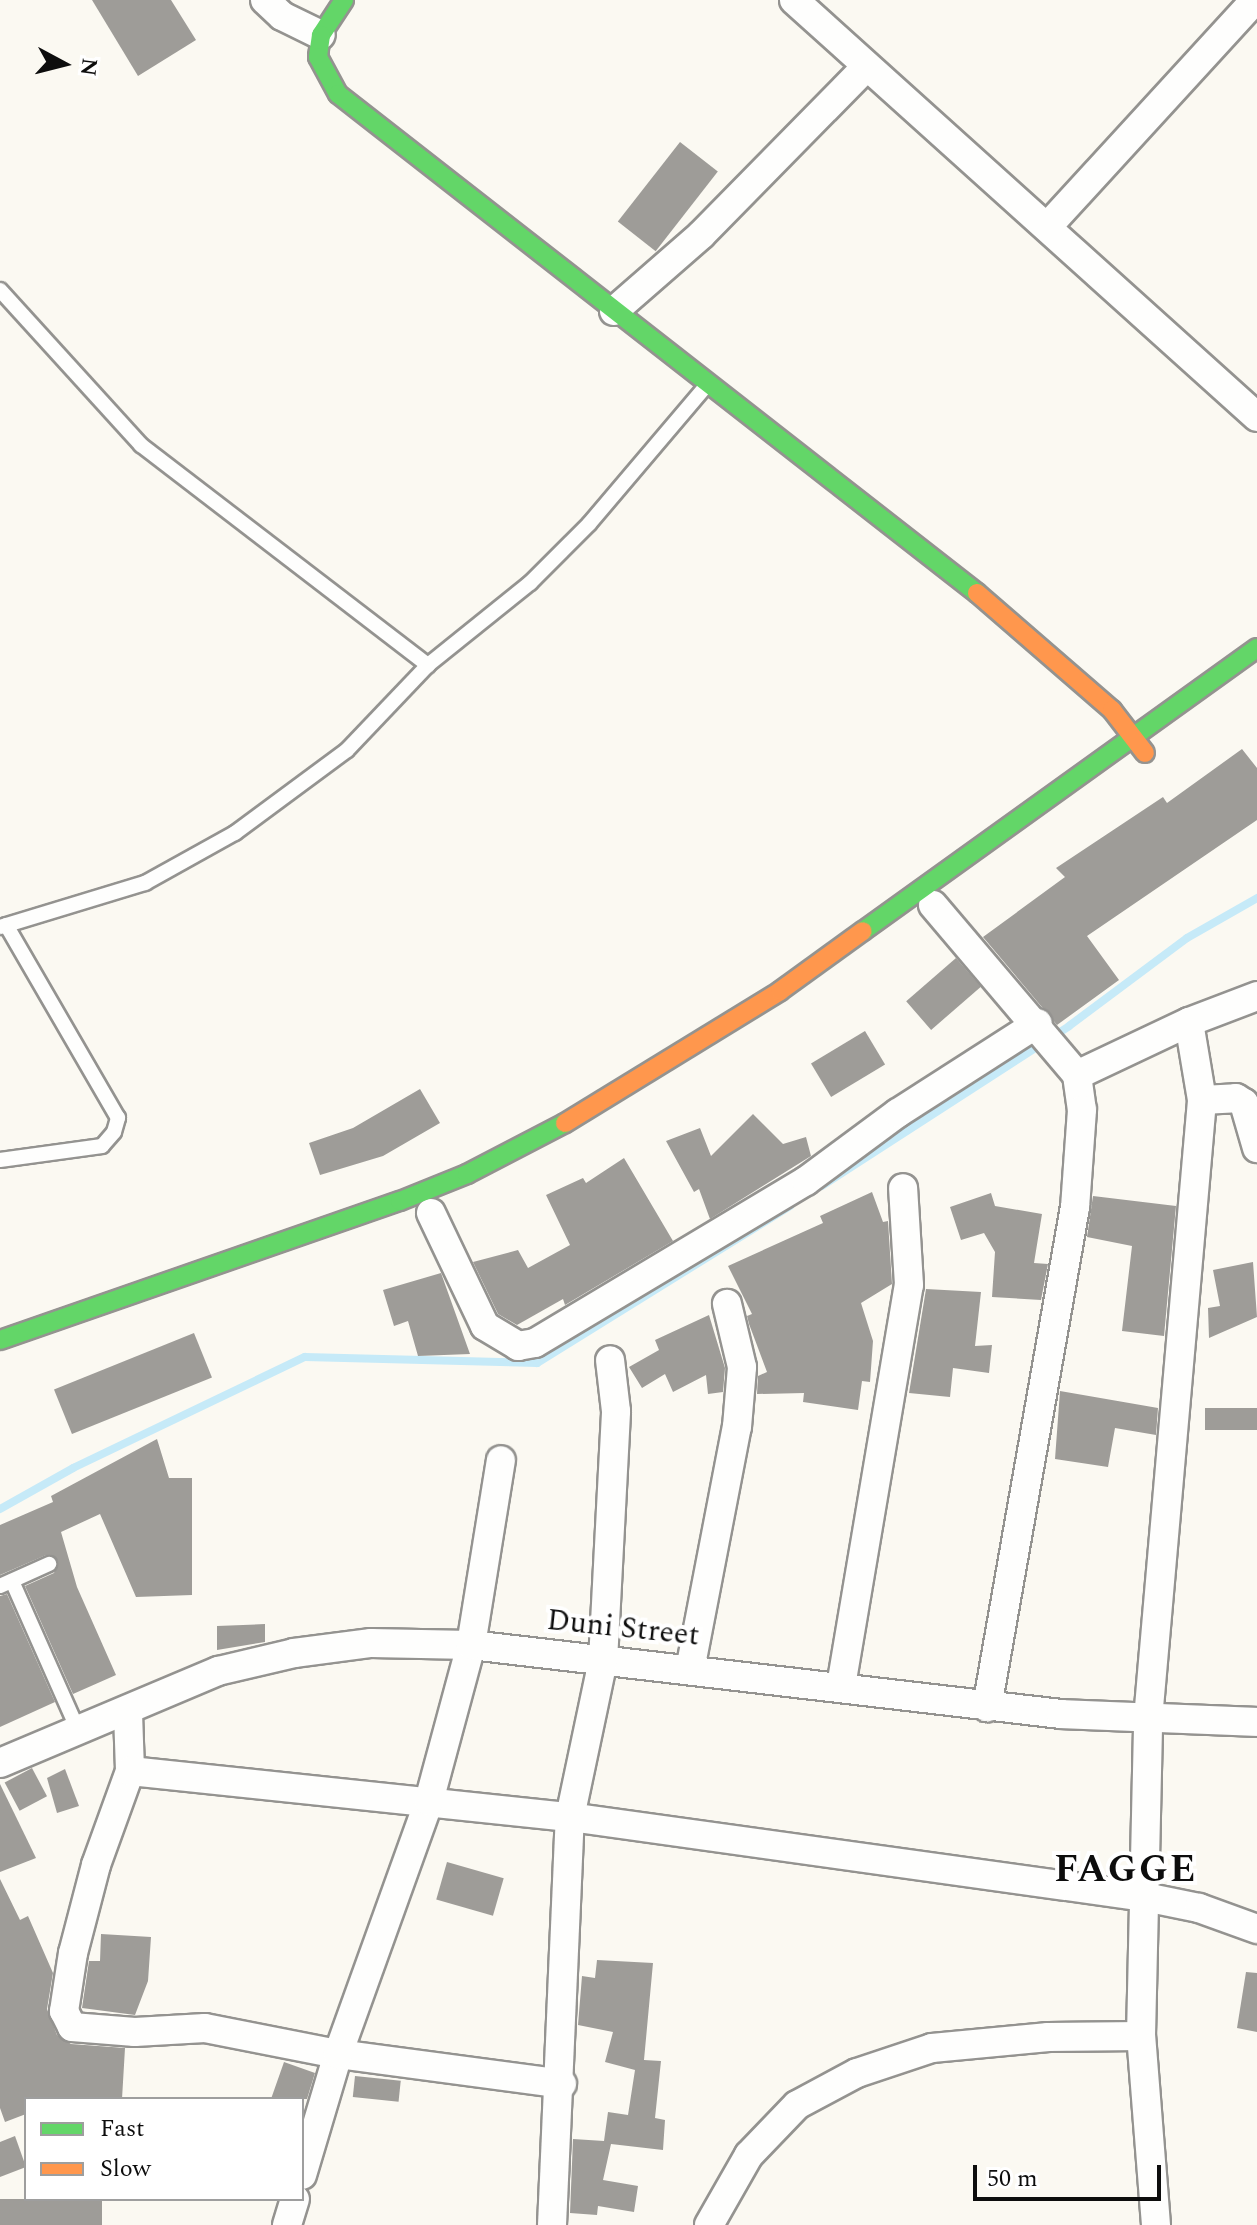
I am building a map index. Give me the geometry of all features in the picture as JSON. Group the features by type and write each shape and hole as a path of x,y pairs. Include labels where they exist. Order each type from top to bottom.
{"main road":[{"path":"344,0 321,35 318,57 325,78 338,94 706,386 1024,630 1076,675 1133,737 1152,749 764,1025"},
{"path":"0,1340 400,1201 467,1174 589,1111 780,991 1257,648"}],"street":[{"path":"265,0 282,16 321,35"},
{"path":"794,0 1257,417"},
{"path":"1048,226 1255,0"},
{"path":"614,311 701,235 866,67"},
{"path":"933,905 1038,1023 1077,1075 1082,1110 1075,1207 987,1707"},
{"path":"1077,1075 1189,1022 1257,996"},
{"path":"1156,2225 1141,2036 1148,1719 1202,1100 1189,1022"},
{"path":"435,1211 485,1326 518,1346 535,1343 806,1181 898,1113 1038,1023"},
{"path":"1202,1100 1236,1098 1244,1103 1257,1148"},
{"path":"841,1686 909,1285 903,1188"},
{"path":"690,1670 737,1427 742,1367 727,1304"},
{"path":"552,2225 562,2084 570,1817 603,1661 616,1411 610,1360"},
{"path":"304,2168 338,2054 429,1801 471,1645 501,1460"},
{"name":"Duni Street","path":"0,1763 128,1713 218,1671 294,1653 371,1643 471,1645 841,1686 987,1707 1148,1719 1257,1722"},
{"path":"128,1713 130,1771 73,1953 64,2011 68,2022 83,2029 135,2032 205,2028 338,2054 562,2084"},
{"path":"130,1771 570,1817 1145,1897 1199,1908 1257,1929"},
{"path":"709,2225 749,2155 797,2105 857,2073 932,2048 1020,2039 1141,2036"},
{"path":"287,2225 294,2201"}],"lane":[{"path":"0,290 141,445 428,665"},
{"path":"0,1160 102,1146 114,1132 118,1118 3,926 145,883 235,833 347,750 428,665 530,583 589,524 706,386"},
{"path":"49,1564 6,1584 79,1732"}],"building":[{"path":"92,0 171,0 196,40 138,76"},
{"path":"680,142 718,172 656,251 618,222"},
{"path":"1242,749 1257,768 1257,820 1087,936 1119,980 1057,1025 983,937 1065,877 1056,868 1163,797 1167,803"},
{"path":"956,958 981,987 931,1030 906,1001"},
{"path":"865,1031 885,1064 831,1097 811,1063"},
{"path":"420,1089 440,1123 383,1156 320,1175 309,1143 353,1128"},
{"path":"753,1114 783,1144 806,1137 811,1156 710,1219 699,1189 694,1192 666,1141 700,1128 711,1156"},
{"path":"624,1158 673,1241 565,1305 563,1299 517,1325 498,1314 473,1262 518,1250 528,1268 570,1245 546,1195 583,1178 586,1183"},
{"path":"872,1192 883,1222 888,1221 892,1284 861,1303 873,1341 870,1382 862,1381 858,1410 803,1402 804,1393 757,1394 758,1376 767,1372 749,1324 747,1316 752,1314 728,1266 823,1223 820,1216"},
{"path":"991,1193 995,1206 1042,1214 1034,1263 1048,1264 1041,1300 992,1297 995,1252 984,1233 961,1240 950,1207"},
{"path":"1093,1196 1176,1206 1164,1336 1122,1331 1132,1246 1087,1237"},
{"path":"1253,1262 1257,1317 1209,1338 1208,1308 1220,1306 1213,1270"},
{"path":"441,1273 470,1354 418,1356 408,1321 394,1326 383,1290"},
{"path":"926,1289 981,1292 975,1346 992,1345 989,1373 953,1368 950,1397 909,1393"},
{"path":"709,1315 725,1368 723,1392 708,1394 706,1375 673,1392 665,1374 642,1388 629,1367 659,1350 655,1340"},
{"path":"194,1333 212,1378 72,1434 54,1390"},
{"path":"1060,1391 1158,1408 1156,1435 1115,1428 1108,1467 1055,1459"},
{"path":"1205,1408 1257,1408 1257,1430 1205,1430"},
{"path":"157,1439 169,1478 192,1478 192,1595 136,1597 100,1514 61,1532 77,1587 116,1675 73,1694 25,1586 54,1573 58,1561 46,1555 0,1575 0,1525 53,1502 51,1496"},
{"path":"7,1594 55,1702 0,1727 0,1596"},
{"path":"265,1624 265,1642 217,1650 217,1626"},
{"path":"32,1768 47,1796 20,1811 5,1783"},
{"path":"65,1769 79,1806 57,1813 47,1778"},
{"path":"0,1784 36,1858 0,1872"},
{"path":"447,1862 504,1878 493,1916 436,1899"},
{"path":"0,1879 20,1920 28,1916 53,1973 47,2009 57,2035 71,2044 125,2048 122,2097 24,2097 24,2115 5,2122 0,2108"},
{"path":"101,1934 151,1937 148,1981 135,2015 82,2008 89,1961 100,1961"},
{"path":"597,1960 653,1963 644,2060 661,2061 655,2118 665,2120 663,2150 611,2144 603,2180 638,2186 634,2212 598,2206 597,2215 570,2213 573,2139 604,2141 608,2112 628,2115 635,2070 605,2062 613,2032 578,2025 582,1976 595,1978"},
{"path":"1246,1972 1257,1973 1257,2032 1237,2028"},
{"path":"284,2062 315,2073 307,2099 272,2097"},
{"path":"355,2076 401,2081 399,2102 353,2097"},
{"path":"15,2136 24,2168 0,2177 0,2142"},
{"path":"0,2199 102,2201 102,2225 0,2225"}],"waterway":[{"path":"822,1186 1069,1026 1187,938 1257,898"},
{"path":"0,1509 73,1468 305,1357 537,1363 790,1206"}],"traffic: fast":[{"path":"344,0 321,35 318,57 338,94 977,593"},
{"path":"863,931 1257,648"},
{"path":"0,1340 400,1201 467,1174 565,1123"}],"traffic: slow":[{"path":"977,593 1112,710 1145,753"},
{"path":"565,1123 780,991 863,931"}],"district":[{"name":"FAGGE","path":"1126,1871"}]}
